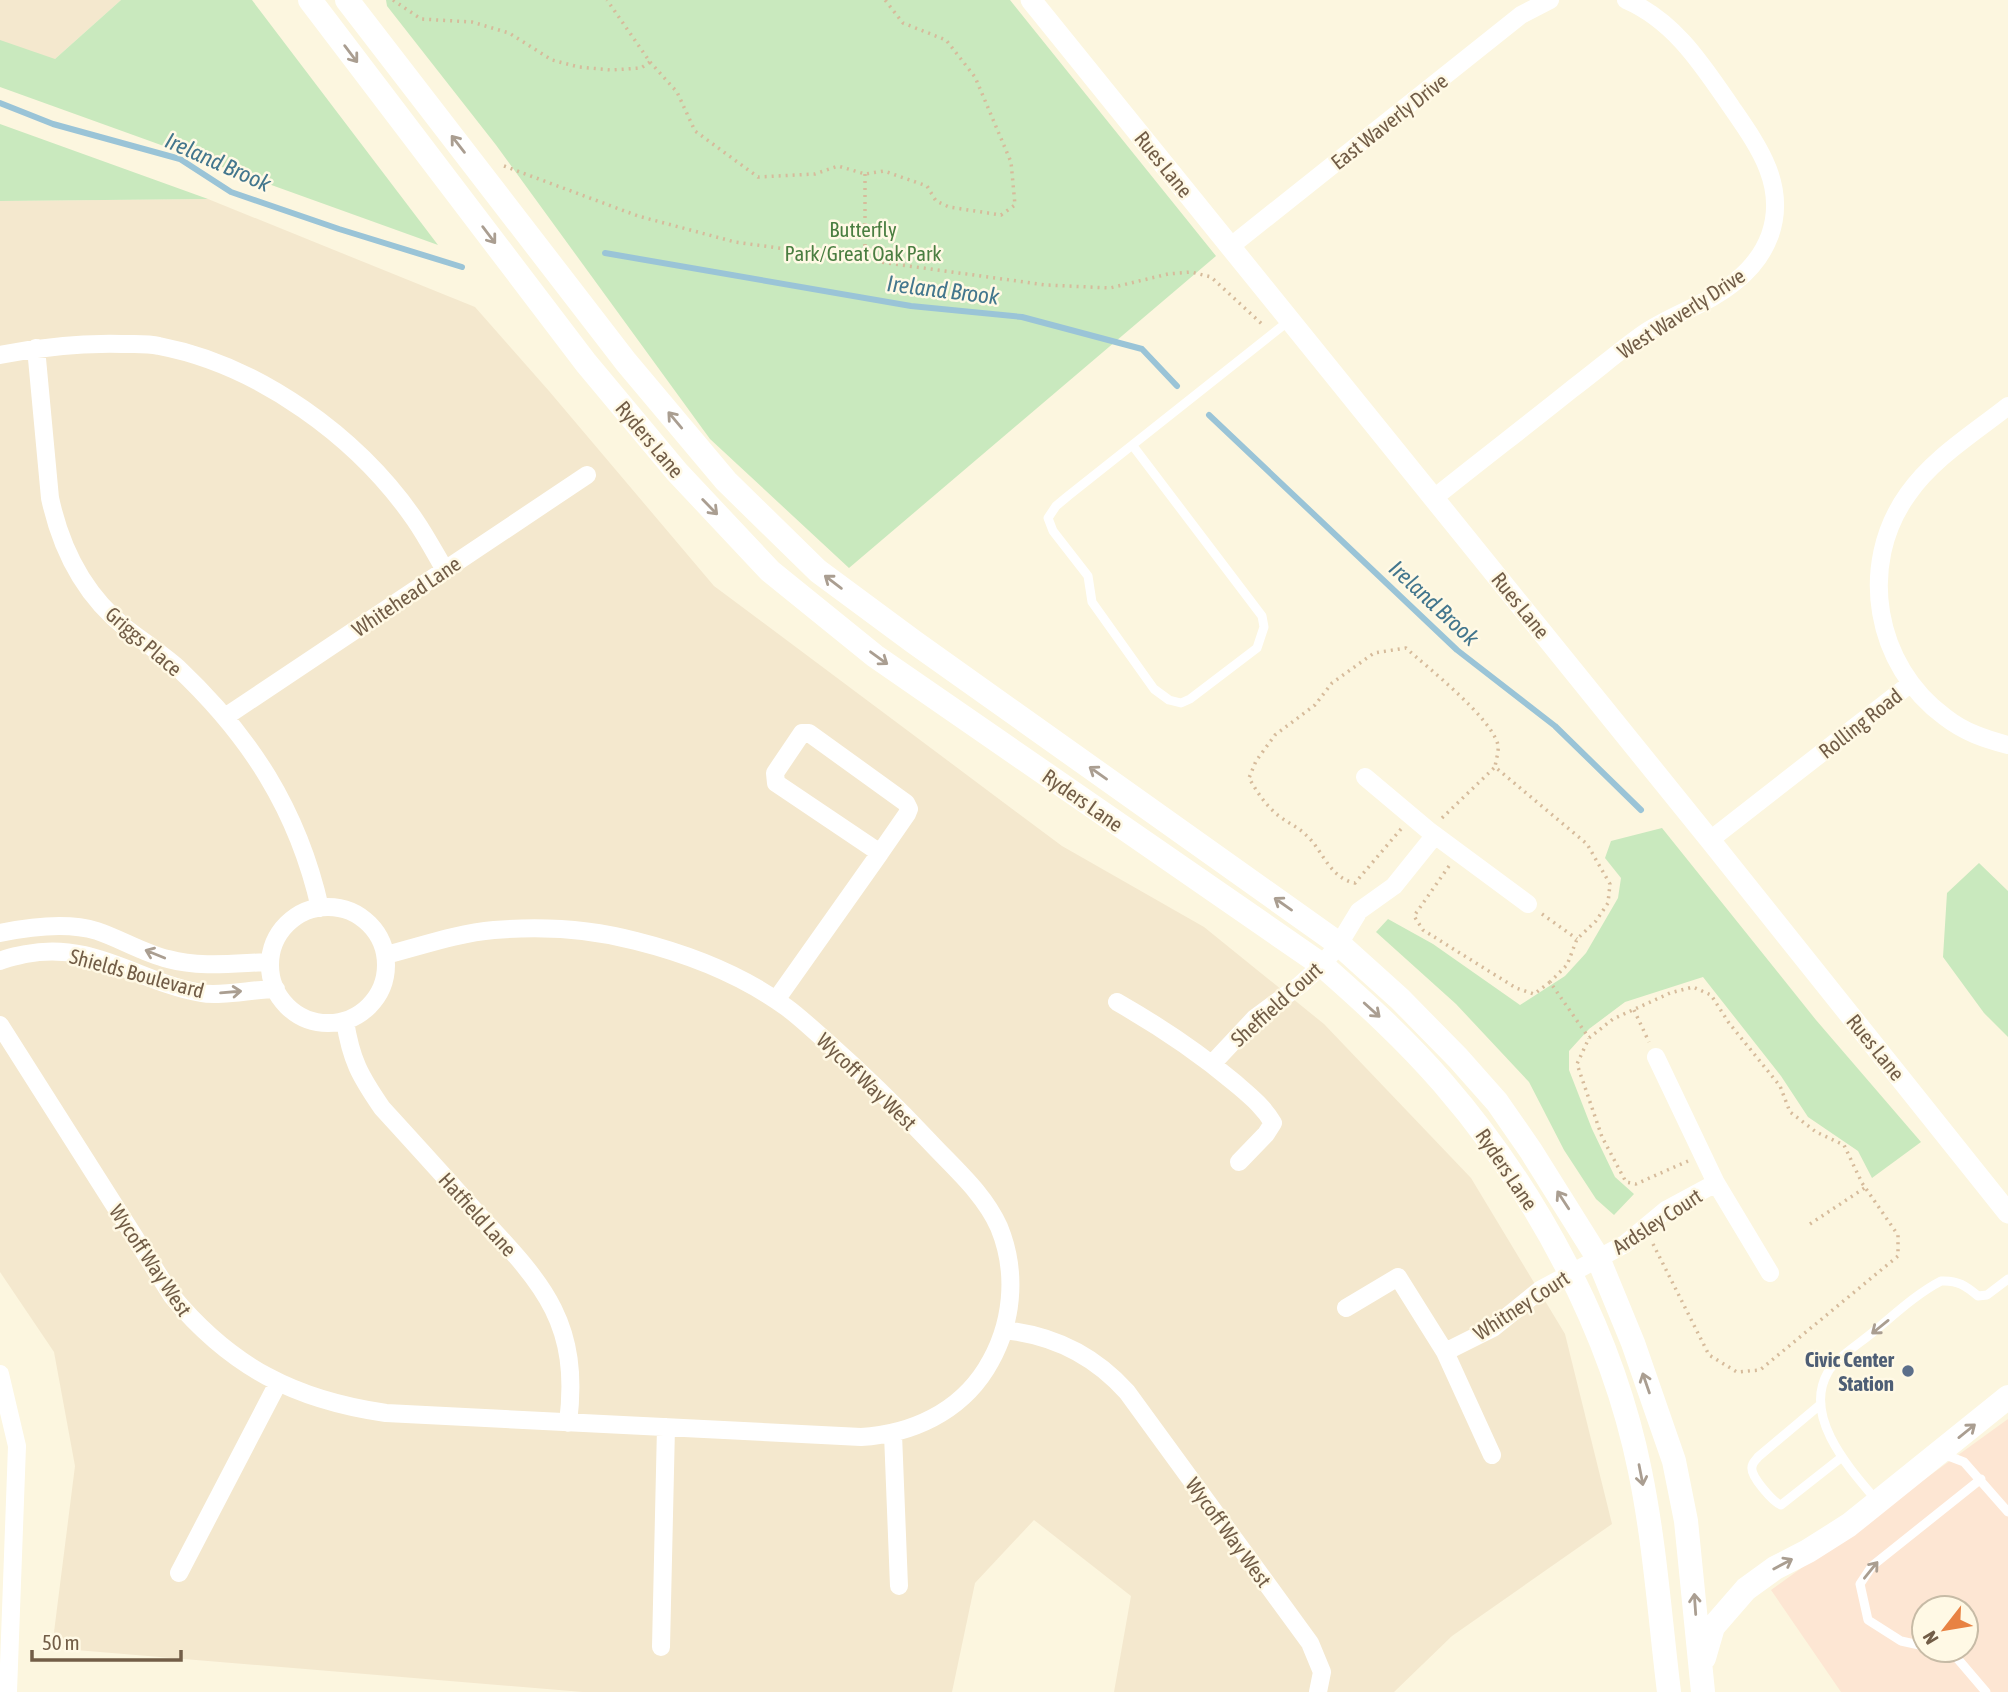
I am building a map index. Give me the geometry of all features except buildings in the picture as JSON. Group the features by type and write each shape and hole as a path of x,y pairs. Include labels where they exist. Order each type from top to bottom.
{"main road":[{"name":"Ryders Lane","path":"310,0 586,363 677,472 770,570 875,656 1322,965 1384,1020 1458,1101 1515,1178 1545,1224 1571,1272 1625,1410 1649,1520 1669,1692"},
{"name":"Ryders Lane","path":"347,0 626,362 726,481 817,571 1339,944 1400,999 1497,1102 1531,1150 1598,1258 1633,1343 1674,1461 1686,1521 1701,1682"},
{"path":"1701,1682 1713,1628 1746,1589 1775,1568 1849,1525 2008,1397"}],"street":[{"name":"Rues Lane","path":"1031,0 2008,1213"},
{"name":"East Waverly Drive","path":"1231,246 1521,15 1550,0"},
{"name":"West Waverly Drive","path":"1434,498 1644,333 1733,284 1749,270 1761,254 1770,234 1775,214 1775,193 1767,163 1757,144 1710,76 1677,35 1646,9 1626,0"},
{"path":"0,355 36,348 86,344 159,346 202,358 244,376 274,391 321,422 356,452 415,520 445,570"},
{"name":"Griggs Place","path":"36,348 50,498 55,520 71,560 82,580 109,613 177,667 225,717 251,749 277,789 312,869 320,908"},
{"name":"Rolling Road","path":"1710,840 1910,684 1890,647 1879,607 1881,556 1891,524 1907,494 1929,469 2008,406"},
{"name":"Whitehead Lane","path":"225,717 587,475"},
{"path":"1910,684 1947,719 1976,735 2008,745"},
{"path":"386,956 492,930 540,928 588,932 635,940 681,954 725,972 776,1000 880,853 909,809 906,803 809,733 802,733 775,773 776,783 880,853"},
{"path":"1365,777 1432,833 1528,904"},
{"name":"Sheffield Court","path":"1212,1063 1255,1018 1322,965 1339,944 1359,911 1394,886 1432,833"},
{"path":"320,908 338,908 355,914 369,924 380,939 386,956 382,988 373,1003 360,1014 345,1021 329,1023 312,1021 297,1014 285,1003 276,989 270,962 275,943 285,926 301,914 320,908"},
{"name":"Shields Boulevard","path":"0,933 53,926 94,930 166,959 201,965 270,962"},
{"name":"Shields Boulevard","path":"0,961 38,952 79,953 111,961 171,986 204,994 276,989"},
{"name":"Wycoff Way West","path":"0,1025 172,1296 215,1342 239,1361 278,1383 324,1402 386,1413 861,1437 893,1434 937,1416 962,1398 992,1361 1004,1330 1011,1285 1007,1254 998,1223 981,1196 876,1085 788,1007 776,1000"},
{"name":"Sheffield Court","path":"1117,1002 1167,1030 1212,1063 1265,1109 1273,1123 1239,1162"},
{"name":"Hatfield Lane","path":"345,1021 353,1060 364,1083 382,1108 529,1269 546,1294 559,1322 569,1361 569,1423"},
{"name":"Ardsley Court","path":"1656,1057 1716,1184 1770,1273"},
{"name":"Ardsley Court","path":"1598,1258 1625,1244 1667,1210 1716,1184"},
{"name":"Whitney Court","path":"1445,1352 1493,1328 1540,1290 1598,1258"},
{"path":"1346,1308 1398,1277 1445,1352 1492,1455"},
{"name":"Wycoff Way West","path":"1004,1330 1040,1335 1073,1348 1097,1364 1127,1392 1310,1643 1322,1672 1318,1692"},
{"path":"0,1374 17,1446 8,1692"},
{"path":"179,1573 278,1383"},
{"path":"661,1647 666,1427"},
{"path":"893,1434 899,1586"}],"lane":[{"path":"1133,446 1262,616 1264,627 1257,648 1181,703 1169,700 1154,689 1092,602 1088,576 1053,531 1048,518 1056,506 1114,458 1133,446 1290,320"},
{"path":"1878,1502 1832,1442 1821,1404 1822,1385 1828,1370 1933,1285 1951,1280 1964,1284 1978,1296 1987,1295 2008,1279"},
{"path":"1821,1404 1758,1457 1752,1465 1752,1473 1773,1500 1781,1505 1842,1457"},
{"path":"1940,1452 1964,1462 2008,1513"},
{"path":"1910,1643 1901,1641 1868,1620 1860,1584 1872,1566 1981,1479"},
{"path":"1961,1664 1986,1692"}],"path":[{"path":"393,0 421,19 472,22 509,33 552,60 579,67 611,70 641,68 650,62"},
{"path":"607,0 650,62 677,92 695,131 758,177 815,174 838,166 865,174 884,171 927,186 936,201 949,206 1001,215 1015,205 1011,162 975,77 946,40 903,23 885,0"},
{"path":"503,166 638,216 735,242 1046,285 1110,288 1168,274 1191,272 1211,278 1259,321"},
{"path":"865,174 866,261"},
{"path":"1412,816 1355,883 1348,881 1327,865 1308,836 1277,814 1259,796 1249,778 1256,761 1275,735 1315,705 1332,683 1374,653 1406,648 1485,722 1498,746 1495,767 1432,833"},
{"path":"1458,853 1414,916 1423,930 1516,988 1534,994 1567,965 1577,939 1596,921 1608,904 1610,884 1587,845 1495,767"},
{"path":"1528,904 1577,939"},
{"path":"1550,982 1589,1038"},
{"path":"1634,1010 1656,1057"},
{"path":"1810,1224 1866,1187"}],"shaded area":[{"path":"0,0 121,0 55,59 0,87"},
{"path":"208,199 475,307 714,586 1062,846 1204,927 1324,1024 1471,1178 1565,1334 1612,1524 1452,1636 1394,1692 1114,1692 1131,1596 1034,1520 975,1583 952,1692 583,1692 52,1648 75,1466 54,1352 0,1272 0,201"},
{"path":"2008,1419 2008,1692 1841,1692 1771,1590"}],"green space":[{"path":"121,0 252,0 438,245 0,87 0,40 55,59"},
{"name":"Butterfly Park/Great Oak Park","path":"386,0 1010,0 1216,256 849,568 710,439 496,145 387,6"},
{"path":"0,124 208,199 0,201"},
{"path":"1662,828 1816,1020 1921,1142 1872,1178 1858,1151 1808,1117 1781,1076 1703,977 1625,1002 1589,1029 1569,1051 1569,1070 1592,1129 1615,1177 1634,1194 1614,1215 1596,1199 1564,1150 1529,1082 1456,1004 1376,932 1388,919 1433,944 1520,1005 1565,976 1586,953 1618,898 1621,878 1605,858 1611,841"},
{"path":"1979,863 2008,891 2008,1037 1984,1013 1943,957 1947,893"}],"waterway":[{"name":"Ireland Brook","path":"0,103 53,124 180,159 231,192 462,267"},
{"name":"Ireland Brook","path":"605,253 911,306 1022,317 1142,349 1177,386"},
{"name":"Ireland Brook","path":"1209,415 1457,650 1555,726 1641,810"}],"place":[{"name":"Civic Center Station","path":"1908,1371"}]}
